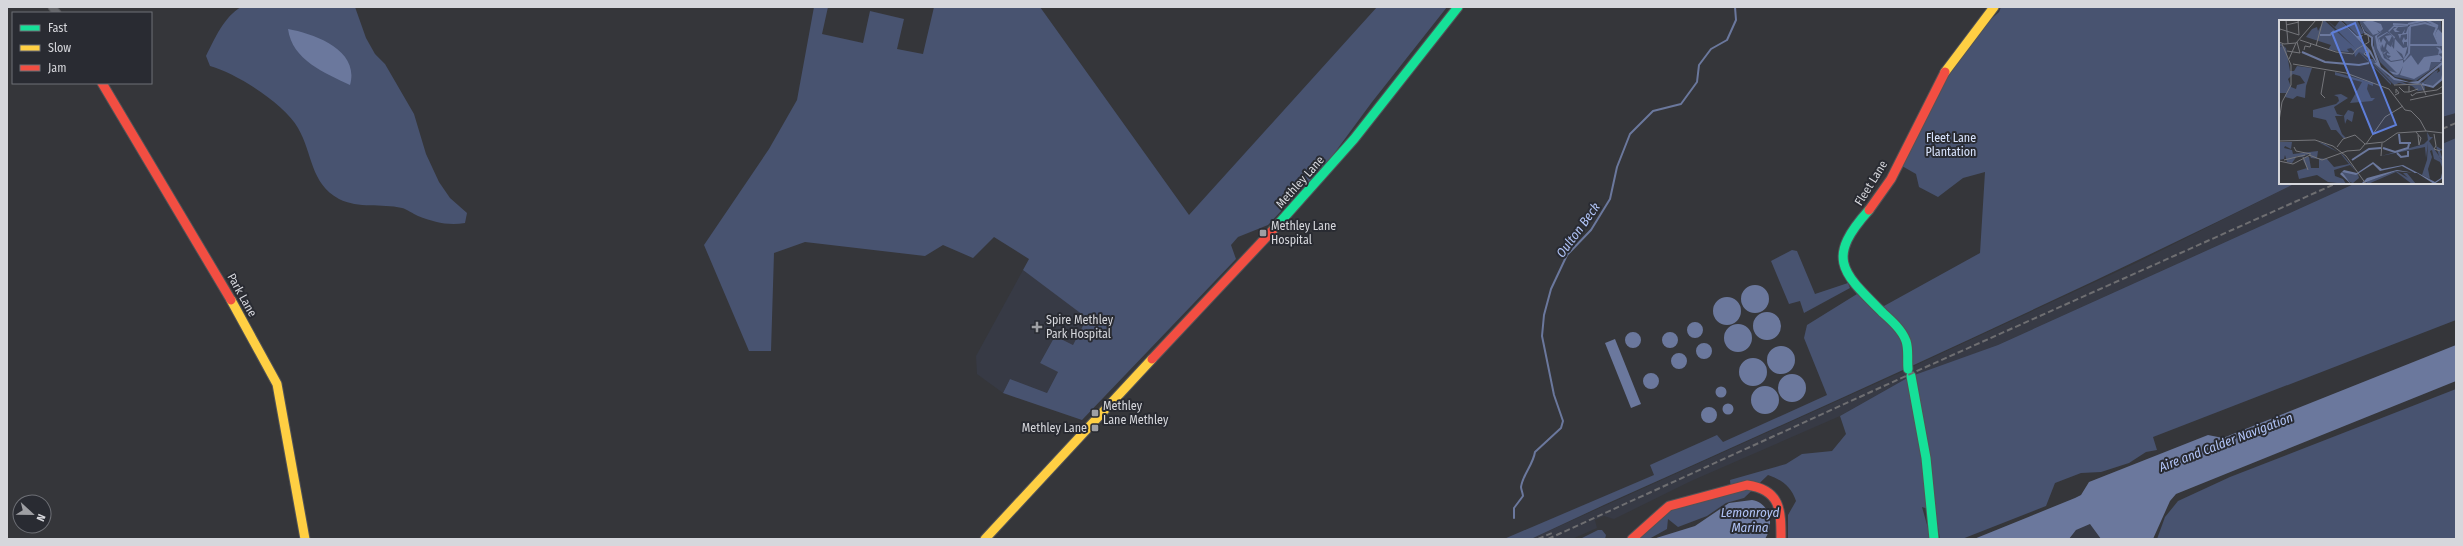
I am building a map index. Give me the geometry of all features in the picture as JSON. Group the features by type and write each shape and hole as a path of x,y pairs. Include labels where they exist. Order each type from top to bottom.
{"street":[{"name":"Methley Lane","path":"985,539 1298,203 1354,139 1458,7"},
{"name":"Fleet Lane","path":"1934,539 1926,458 1910,373 1908,348 1905,340 1885,312 1857,287 1842,259 1842,249 1852,229 1864,218 1883,193 1948,68 1994,7"},
{"name":"Park Lane","path":"103,84 214,269 277,384 304,539"},
{"path":"1632,539 1669,506 1747,485 1759,487 1778,501 1781,512 1781,539"}],"shaded area":[{"path":"2456,113 2456,138 2443,144 2443,117"},
{"path":"2294,184 2354,184 1998,345 1918,376 1914,375 1910,368 2136,263"},
{"name":"Spire Methley Park Hospital","path":"1023,270 1088,317 1073,345 1055,336 1040,363 1058,372 1047,393 1010,379 1003,393 977,374 976,356"},
{"path":"1906,370 1909,377 1840,416 1691,481 1614,519 1604,516 1595,520 1597,528 1572,539 1531,539"},
{"path":"2090,524 2101,539 2069,539 2076,530"}],"green space":[{"path":"241,7 355,7 366,38 375,54 385,64 414,114 426,154 439,182 450,198 467,213 465,223 447,224 435,222 404,209 354,204 339,199 322,185 313,167 303,138 292,119 271,100 246,82 210,66 206,56 220,28 235,11"},
{"path":"814,7 828,7 822,34 863,43 870,11 904,19 897,49 923,54 934,7 1040,7 1189,215 1377,7 1447,7 1372,102 1330,159 1268,225 1238,237 1231,245 1236,259 1082,420 1003,393 1010,379 1047,393 1058,372 1040,363 1055,336 1073,345 1087,318 1023,270 1029,259 994,237 973,258 943,245 925,256 805,242 774,253 771,351 749,351 704,245 769,149 797,100"},
{"name":"Fleet Lane Plantation","path":"2001,7 2456,7 2456,113 2443,117 2443,20 2279,20 2279,184 2294,184 2039,307 1531,539 1504,539 1654,475 1650,465 1717,435 1723,442 1827,395 1804,338 1807,325 1857,294 1884,306 1980,253 1985,172 1963,178 1938,197 1919,187 1916,174 1902,166 1950,71 1988,22 1999,12"},
{"path":"2456,138 2456,320 2153,437 2157,450 2146,452 2129,463 2101,472 2081,473 2055,483 2046,506 1962,539 1940,539 1935,511 1922,507 1931,539 1788,539 1788,515 1796,501 1791,491 1785,484 1768,475 1744,498 1726,503 1707,516 1678,527 1668,519 1667,529 1649,539 1638,539 1664,513 1678,506 1731,491 1730,480 1786,464 1802,454 1832,451 1846,434 1840,416 1909,377 1998,345 2354,184 2443,184 2443,144"},
{"path":"1792,250 1797,251 1815,294 1848,283 1850,288 1804,313 1800,301 1789,304 1771,261"},
{"path":"2456,389 2456,539 2157,539 2165,517 2178,501 2230,477"},
{"path":"1598,530 1602,530 1606,535 1605,539 1580,539"}],"water":[{"path":"288,29 299,31 322,40 342,53 348,62 351,73 350,85 330,76 303,57 291,40"},
{"path":"1755,285 1765,289 1769,299 1765,309 1755,313 1745,309 1741,299 1745,289"},
{"path":"1727,297 1737,301 1741,311 1737,321 1727,325 1717,321 1713,311 1717,301"},
{"path":"1767,312 1777,316 1781,326 1777,336 1767,340 1757,336 1753,326 1757,316"},
{"path":"1692,322 1698,322 1703,327 1701,336 1698,338 1692,338 1687,333 1687,327"},
{"path":"1738,324 1748,328 1752,338 1748,348 1738,352 1728,348 1724,338 1728,328"},
{"path":"1630,332 1636,332 1641,337 1639,346 1636,348 1630,348 1625,343 1625,337"},
{"path":"1667,332 1673,332 1678,337 1676,346 1673,348 1667,348 1662,343 1662,337"},
{"path":"1615,339 1641,404 1631,408 1605,343"},
{"path":"1701,343 1707,343 1712,348 1710,357 1707,359 1701,359 1696,354 1696,348"},
{"name":"Aire and Calder Navigation","path":"2456,345 2456,381 2176,494 2170,501 2153,539 2101,539 2090,524 2076,530 2069,539 1974,539 2075,498 2081,495 2089,482 2208,435 2223,438"},
{"path":"1781,346 1791,350 1795,360 1791,370 1781,374 1771,370 1767,360 1771,350"},
{"path":"1676,353 1682,353 1687,358 1685,367 1682,369 1676,369 1671,364 1671,358"},
{"path":"1753,358 1763,362 1767,372 1763,382 1753,386 1743,382 1739,372 1743,362"},
{"path":"1648,373 1654,373 1659,378 1657,387 1654,389 1648,389 1643,384 1643,378"},
{"path":"1792,374 1802,378 1806,388 1802,398 1792,402 1782,398 1778,388 1782,378"},
{"path":"1721,386 1725,388 1727,392 1725,396 1721,398 1717,396 1715,392 1717,388"},
{"path":"1765,386 1775,390 1779,400 1775,410 1765,414 1755,410 1751,400 1755,390"},
{"path":"1728,403 1732,405 1734,409 1732,413 1728,415 1724,413 1722,409 1724,405"},
{"path":"1706,407 1712,407 1717,412 1715,421 1712,423 1706,423 1701,418 1701,412"},
{"name":"Lemonroyd Marina","path":"1752,500 1763,505 1769,515 1770,527 1765,539 1653,539 1695,526 1729,503"}],"waterway":[{"name":"Oulton Beck","path":"1514,518 1514,508 1523,496 1521,487 1522,482 1535,452 1561,428 1563,421 1554,395 1542,336 1544,315 1551,289 1567,255 1591,230 1610,199 1617,167 1630,134 1653,111 1681,104 1697,82 1699,65 1711,49 1727,40 1736,20 1735,7"}],"railway":[{"path":"2443,129 2456,123"},
{"path":"1548,539 1908,375 2335,184"},
{"path":"1538,539 1552,533"}],"traffic: fast":[{"path":"1273,230 1354,139 1458,7"},
{"path":"1869,210 1855,227 1847,241 1843,253 1844,264 1849,275 1857,286 1902,333 1907,344 1908,369"},
{"path":"1911,376 1926,458 1934,539"}],"traffic: slow":[{"path":"1945,72 1994,7"},
{"path":"231,300 277,384 305,539"},
{"path":"985,539 1152,359"}],"traffic: jam":[{"path":"1869,210 1891,179 1945,72"},
{"path":"103,84 231,300"},
{"path":"1152,359 1273,230"},
{"path":"1632,539 1669,506 1747,485 1767,491 1777,503 1779,510 1781,539"}],"place":[{"name":"Methley Lane Hospital","path":"1263,233"},
{"name":"Spire Methley Park Hospital","path":"1037,327"},
{"name":"Methley Lane Methley","path":"1095,413"},
{"name":"Methley Lane","path":"1095,428"}]}
